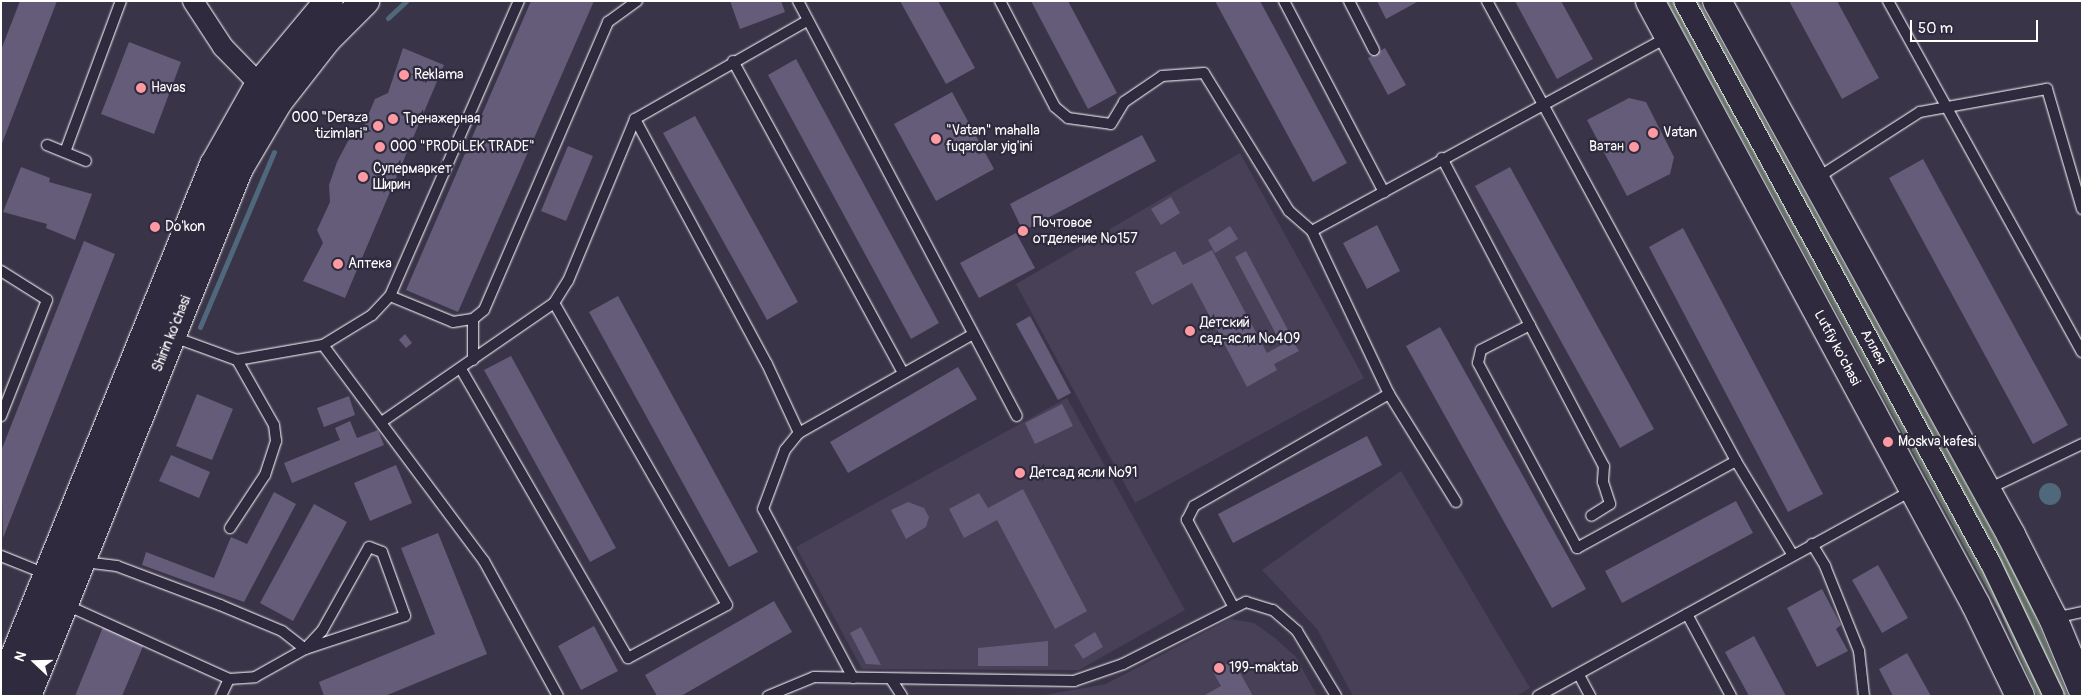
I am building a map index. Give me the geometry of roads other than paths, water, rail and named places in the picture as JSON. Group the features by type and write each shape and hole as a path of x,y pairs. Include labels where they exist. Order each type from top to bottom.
{"main road":[{"name":"Shirin ko'chasi","path":"1,690 60,579 161,332 239,168 268,93 329,1"},
{"name":"Shirin ko'chasi","path":"268,93 365,1"},
{"name":"Lutfiy ko'chasi","path":"1650,1 1913,490 2020,696"},
{"path":"1717,1 1986,490 2054,618 2080,676"},
{"name":"Shirin ko'chasi","path":"27,696 60,579"}],"street":[{"path":"193,1 223,46 268,93"},
{"name":"Аллея","path":"1684,1 1991,564 2054,696"}],"lane":[{"path":"65,152 121,1"},
{"path":"161,332 238,360 323,345 372,315 390,296 519,1"},
{"path":"390,296 453,322 473,319 484,310 608,22 637,1"},
{"path":"798,1 1017,416"},
{"path":"1000,1 1055,107 1068,118 1111,124 1124,102 1162,76 1204,73 1289,211 1312,231 1389,394 1456,502"},
{"path":"1284,1 1384,192"},
{"path":"1349,1 1374,50"},
{"path":"1487,1 1736,461 1792,554"},
{"path":"1888,1 2082,352"},
{"path":"383,421 461,369 554,303 568,282 635,119 733,61 807,21"},
{"path":"1312,231 1442,158 1544,108 1669,36"},
{"path":"733,61 903,373"},
{"path":"1814,180 1920,112 2047,89 2082,209"},
{"path":"635,119 767,364 799,433"},
{"path":"47,145 86,161"},
{"path":"1442,158 1604,466 1603,482 1610,504 1591,516"},
{"path":"1,271 47,300 1,416"},
{"path":"461,369 628,658 727,605 554,303"},
{"path":"473,319 473,360"},
{"path":"1530,325 1481,350 1478,364 1577,548 1736,461"},
{"path":"852,678 763,509 785,450 799,433 973,334"},
{"path":"323,345 383,421 484,561 558,696"},
{"path":"230,528 265,475 276,441 274,425 238,360"},
{"path":"1232,606 1187,520 1194,506 1389,394"},
{"path":"1986,490 2082,444"},
{"path":"1538,696 1579,675 1792,554 1913,490"},
{"path":"1812,544 1826,566 1859,651 1864,696"},
{"path":"1,556 60,579 229,679 255,677 305,649 404,616 405,607 376,547 369,547 322,630 305,649"},
{"path":"60,579 117,566 282,631 305,649"},
{"path":"768,696 814,678 1074,681 1122,664 1232,606 1259,604 1285,619 1308,644 1336,696"},
{"path":"2054,618 2082,612"},
{"path":"1687,614 1731,696"},
{"path":"1579,675 1590,696"},
{"path":"221,696 229,679"},
{"path":"891,679 902,696"}],"water":[{"path":"2050,483 2058,486 2061,494 2058,502 2050,505 2042,502 2039,494 2042,486"}],"waterway":[{"path":"388,18 406,1"},
{"path":"200,327 274,152"}],"place":[{"name":"Reklama","path":"404,75"},
{"name":"Havas","path":"141,88"},
{"name":"Тренажерная","path":"393,119"},
{"name":"OOO \"Deraza tizimlari\"","path":"378,126"},
{"name":"Vatan","path":"1653,133"},
{"name":"\"Vatan\" mahalla fuqarolar yig'ini","path":"936,139"},
{"name":"ООО \"PRODiLEK TRADE\"","path":"380,147"},
{"name":"Ватан","path":"1634,147"},
{"name":"Супермаркет Ширин","path":"363,177"},
{"name":"Do'kon","path":"155,227"},
{"name":"Почтовое отделение №157","path":"1023,231"},
{"name":"Аптека","path":"338,264"},
{"name":"Детский сад-ясли №409","path":"1190,331"},
{"name":"Moskva kafesi","path":"1888,442"},
{"name":"Детсад ясли №91","path":"1020,473"},
{"name":"199-maktab","path":"1219,668"}]}
